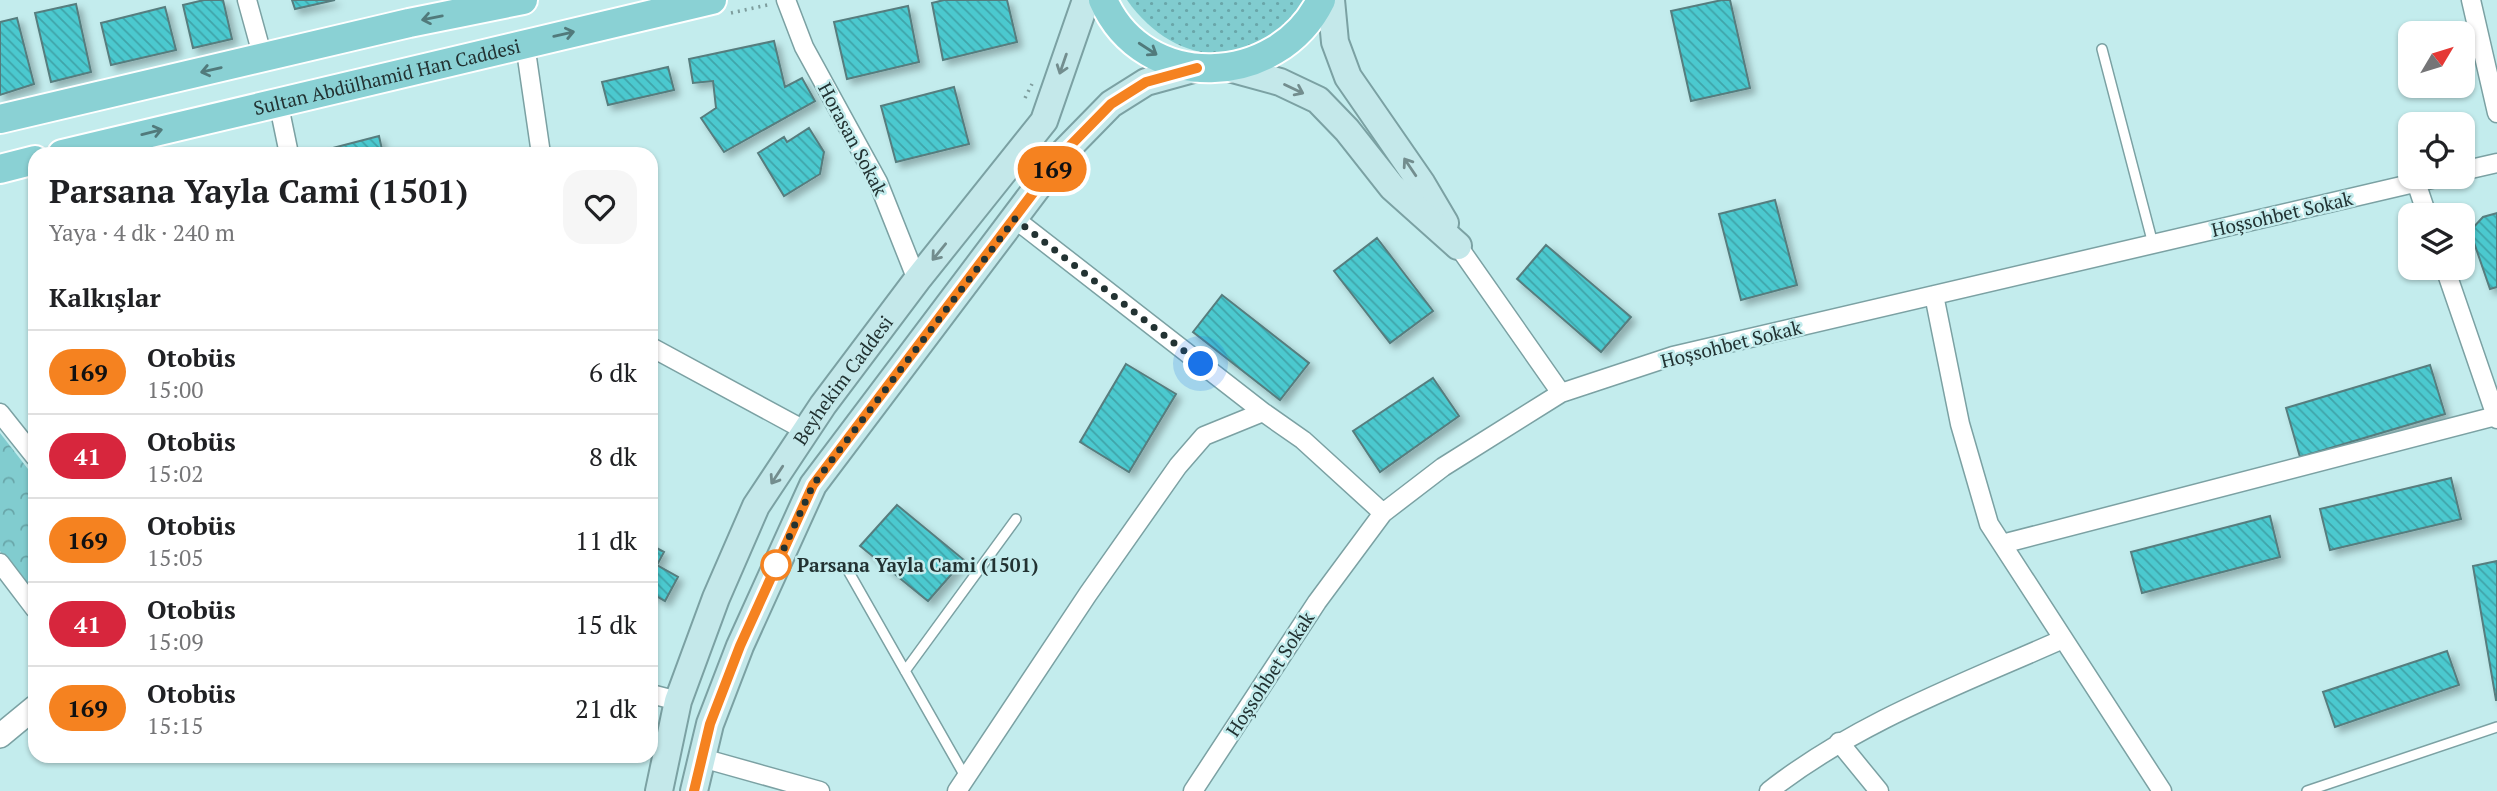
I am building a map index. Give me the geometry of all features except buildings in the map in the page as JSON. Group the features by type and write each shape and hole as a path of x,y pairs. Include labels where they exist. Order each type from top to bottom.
{"main road":[{"path":"0,119 522,0"},
{"name":"Sultan Abdülhamid Han Caddesi","path":"91,147 712,0"},
{"name":"Beyhekim Caddesi","path":"659,791 678,701 716,598 756,506 806,431 917,280 1044,121 1086,0"},
{"path":"1103,0 1108,12 1132,39 1162,59 1197,68 1229,68 1260,60 1288,44 1313,17 1321,0"},
{"path":"1331,0 1335,42 1348,76 1422,184 1458,246"},
{"name":"Beyhekim Caddesi","path":"694,791 710,724 740,646 813,485 1064,152 1111,104 1146,82 1197,68"},
{"path":"1229,68 1280,82 1318,100 1347,130 1392,187 1458,246"},
{"path":"0,169 28,162"}],"street":[{"path":"247,0 263,58"},
{"name":"Horasan Sokak","path":"786,0 804,47 878,182 917,280"},
{"path":"2471,0 2497,113"},
{"path":"525,44 540,147"},
{"path":"278,101 288,147"},
{"path":"2475,169 2497,163"},
{"name":"Hoşsohbet Sokak","path":"1193,791 1317,602 1383,513 1443,467 1561,393 1673,356 2398,186"},
{"path":"1015,219 1263,412 1303,440 1383,513"},
{"path":"1458,246 1561,393"},
{"path":"2002,544 2496,418 2449,280"},
{"path":"1934,295 1960,424 1989,524 2156,789"},
{"path":"658,351 806,431"},
{"path":"962,785 1087,594 1178,466 1204,436 1263,412"},
{"path":"0,413 28,445"},
{"path":"0,563 28,599"},
{"path":"1769,791 1807,761 1866,726 2063,639"},
{"path":"658,697 678,701"},
{"path":"0,736 28,713"},
{"path":"1839,742 1879,791"},
{"path":"702,758 820,791"}],"lane":[{"path":"2102,49 2153,244"},
{"path":"905,671 1016,519"},
{"path":"846,567 905,671 962,785"},
{"path":"2307,791 2497,727"}],"green space":[{"path":"1127,0 1305,0 1286,24 1264,41 1241,51 1216,54 1192,50 1169,40 1147,23"},
{"path":"0,433 28,469 28,587 0,551"}],"bus line":[{"name":"169","path":"694,791 710,724 740,646 813,485 1064,152 1111,104 1146,82 1197,68"}],"place":[{"name":"Parsana Yayla Cami (1501)","path":"776,565"}],"route":[{"path":"776,565 775,568 813,485 1015,219 1201,364"}]}
